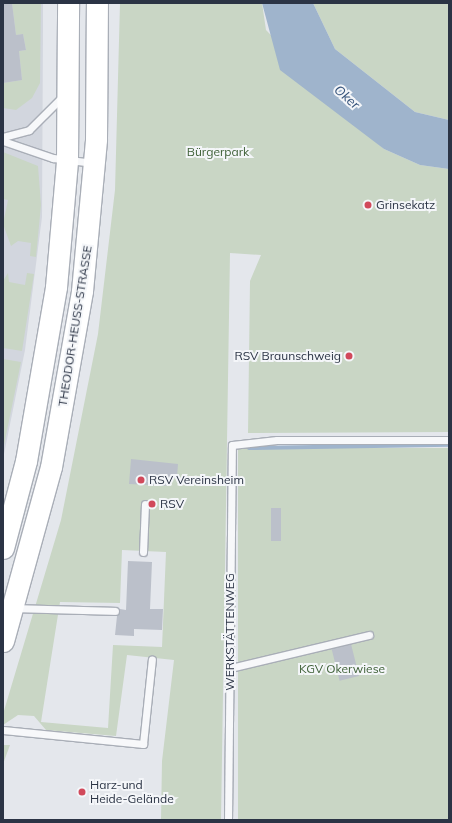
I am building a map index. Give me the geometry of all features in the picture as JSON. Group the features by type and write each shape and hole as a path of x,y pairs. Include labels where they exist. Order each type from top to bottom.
{"main road":[{"path":"3,544 26,461 56,287 67,161 69,51 68,3"},
{"name":"THEODOR-HEUSS-STRASSE","path":"3,641 14,608 51,467 73,351 94,164 97,3"}],"lane":[{"path":"3,137 29,130 59,102 69,51"},
{"path":"3,141 67,161 94,164"},
{"name":"WERKSTÄTTENWEG","path":"228,820 232,445 277,440 449,440"},
{"path":"143,552 145,504"},
{"path":"14,608 115,611"},
{"path":"230,668 369,635"},
{"path":"3,730 143,744 152,659"}],"shaded area":[{"path":"3,3 43,3 43,28 42,217 25,350 3,459"}],"green space":[{"path":"12,3 41,3 40,83 32,98 16,110 3,108 3,83 22,80 19,51 26,50 23,34 16,35"},
{"name":"Bürgerpark","path":"120,3 262,3 266,30 370,137 384,149 420,165 449,169 449,432 248,433 250,281 261,255 230,253 221,820 161,820 162,761 174,660 127,655 116,736 46,730 34,716 18,715 3,725 3,714 61,520 98,334 115,190","holes":["122,550 166,552 162,647 113,645 108,728 41,722 60,602 120,603"]},
{"path":"313,3 449,3 449,120 415,112 335,49"},
{"path":"3,152 38,166 41,205 36,257 30,256 31,243 18,241 11,246 3,224 8,200 3,199"},
{"path":"8,273 9,282 25,285 27,273 34,274 22,351 3,348 3,281"},
{"path":"3,359 21,362 3,450"},
{"name":"KGV Okerwiese","path":"238,448 449,448 449,820 238,820"},
{"path":"3,745 10,745 3,764"}],"water":[{"name":"Oker","path":"262,3 313,3 335,49 415,112 449,120 449,169 420,165 384,149 280,70"}],"building":[{"path":"3,3 12,3 16,35 23,34 26,50 19,51 22,80 3,83"},
{"path":"131,459 178,464 177,478 170,478 170,486 129,484"},
{"path":"271,508 281,508 281,541 271,541"},
{"path":"128,561 152,562 150,609 163,609 162,630 134,629 134,636 115,635 117,616 120,609 126,610"},
{"path":"351,644 359,676 340,681 332,649"}],"waterway":[{"path":"249,448 449,445"}],"place":[{"name":"Grinsekatz","path":"368,205"},
{"name":"RSV Braunschweig","path":"349,356"},
{"name":"RSV Vereinsheim","path":"141,480"},
{"name":"RSV","path":"152,504"},
{"name":"Harz-und Heide-Gelände","path":"82,792"}]}
